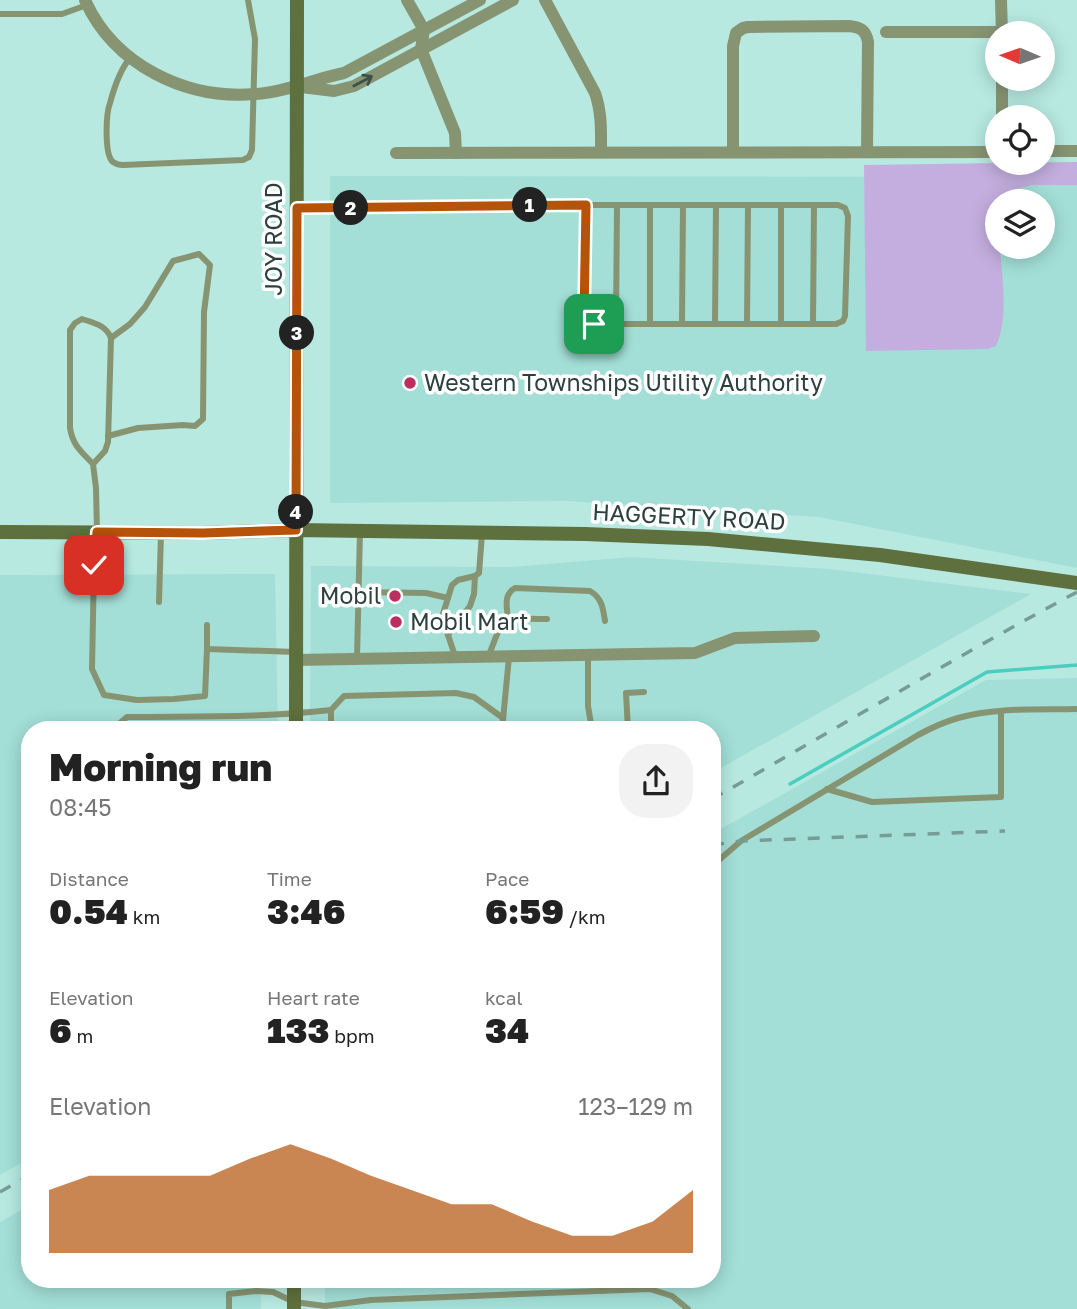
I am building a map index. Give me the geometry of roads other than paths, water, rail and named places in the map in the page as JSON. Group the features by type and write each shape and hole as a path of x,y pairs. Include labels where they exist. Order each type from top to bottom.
{"main road":[{"name":"JOY ROAD","path":"296,721 297,0"},
{"name":"HAGGERTY ROAD","path":"0,532 296,530 627,535 769,543 880,555 1077,583"},
{"path":"294,1288 295,1306"}],"street":[{"path":"407,0 424,30 421,49 455,133 456,153"},
{"path":"86,2 100,26 116,45 130,58 157,75 197,90 222,94 255,94 297,87 323,77 344,73 480,0"},
{"path":"297,87 339,91 354,86 513,0"},
{"path":"545,0 595,93 599,105 601,152"},
{"path":"1001,0 1002,21"},
{"path":"733,152 733,46 736,33 748,27 849,26 862,29 868,42 867,151"},
{"path":"886,32 985,33"},
{"path":"1055,152 1077,151"},
{"path":"396,153 985,152"},
{"path":"295,656 357,658 695,653 734,638 814,636"}],"lane":[{"path":"130,58 124,66 108,111 107,151 111,160 123,165 249,158 252,150 255,94 254,28 248,0"},
{"path":"0,13 62,13 86,2"},
{"path":"297,208 586,205 838,205 845,208 848,216 843,321 836,324 594,324 584,316 586,205"},
{"path":"616,324 617,205"},
{"path":"650,205 650,324"},
{"path":"682,324 683,205"},
{"path":"715,324 716,205"},
{"path":"747,324 748,205"},
{"path":"781,205 781,324"},
{"path":"813,324 814,205"},
{"path":"108,436 138,428 195,426 203,419 204,312 210,265 199,254 173,261 145,307 130,324 111,338"},
{"path":"93,464 105,451 108,436 111,338 109,331 103,326 82,319 70,330 70,428 77,448 93,464 97,532 92,669 104,695 137,699 205,696 207,625"},
{"path":"357,658 360,531"},
{"path":"159,602 162,532"},
{"path":"456,656 442,617 452,585 458,580 479,573 482,533"},
{"path":"448,635 470,606 475,576"},
{"path":"508,619 506,600 516,588 590,591 601,601 605,621"},
{"path":"358,592 426,593 448,598"},
{"path":"489,656 500,625 508,619 547,619"},
{"path":"207,649 295,656"},
{"path":"588,654 590,721"},
{"path":"503,721 509,655"},
{"path":"628,721 626,693 643,692"},
{"path":"122,721 127,717 296,714 331,710 344,696 456,693 474,696 503,718"},
{"path":"721,858 741,841 940,724 976,714 1001,711 1077,709"},
{"path":"331,710 331,721"},
{"path":"827,789 872,802 1001,797 1001,711"},
{"path":"229,1309 229,1294 257,1291 273,1292 295,1306 325,1306 371,1300 650,1289 672,1296 688,1309"}],"waterway":[{"path":"790,784 987,672 1077,665"}],"railway":[{"path":"721,794 1077,592"},
{"path":"721,844 1005,831"},
{"path":"0,1192 21,1180"}],"place":[{"name":"Western Townships Utility Authority","path":"410,383"},
{"name":"Mobil","path":"395,596"},
{"name":"Mobil Mart","path":"396,622"}]}
